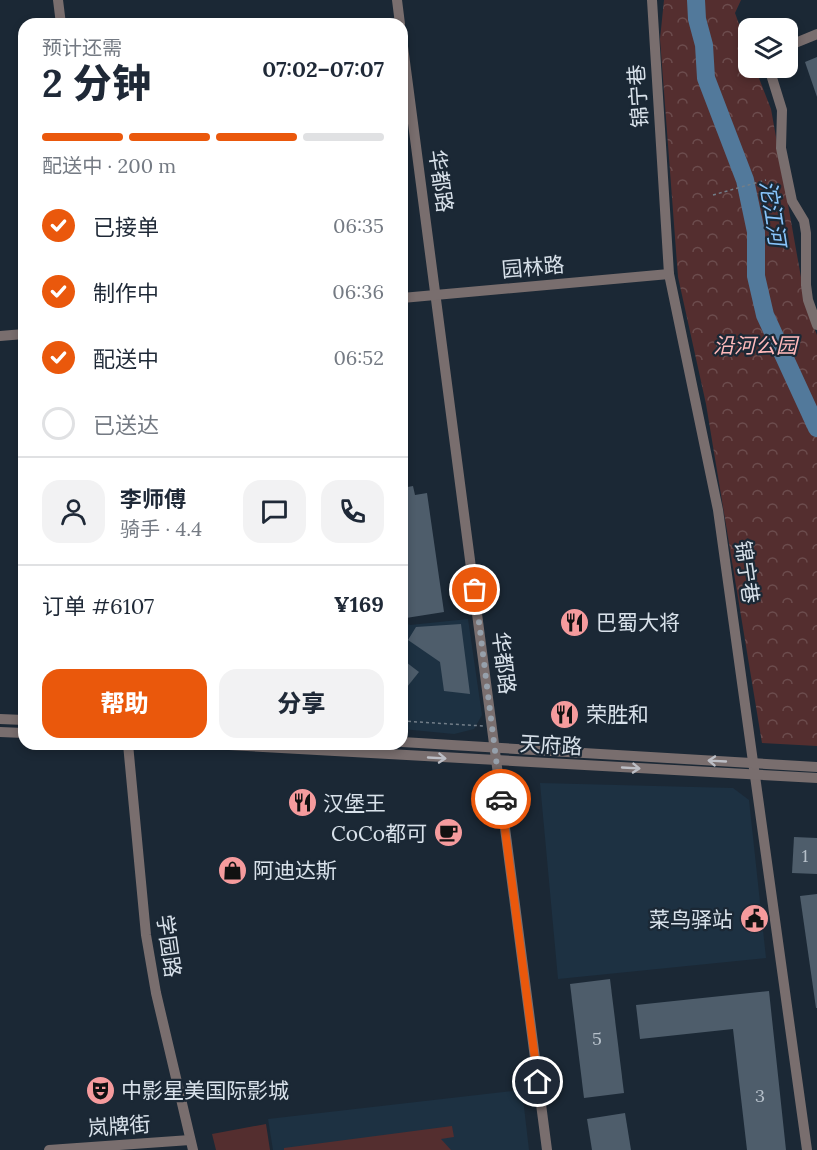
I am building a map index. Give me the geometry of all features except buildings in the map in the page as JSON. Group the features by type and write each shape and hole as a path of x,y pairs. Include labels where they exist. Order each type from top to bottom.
{"street":[{"path":"58,0 60,18"},
{"path":"397,0 399,18"},
{"name":"锦宁巷","path":"652,0 669,274 718,510 807,1150"},
{"path":"798,42 817,34"},
{"path":"772,78 782,110 781,148 792,201 804,221 807,233 806,285 808,300 817,325"},
{"name":"华都路","path":"408,84 547,1150"},
{"name":"园林路","path":"408,297 669,274"},
{"path":"0,336 18,334"},
{"path":"0,719 18,720"},
{"path":"0,732 18,733"},
{"name":"天府路","path":"408,742 817,767"},
{"name":"学园路","path":"129,750 146,935 156,993 192,1145"},
{"name":"天府路","path":"311,750 817,778"},
{"name":"岚牌街","path":"49,1150 192,1145"}],"path":[{"path":"713,195 766,180"},
{"path":"408,721 492,727"}],"shaded area":[{"path":"468,619 482,715 474,729 454,734 408,730 408,624"},
{"path":"540,783 733,788 749,800 766,958 558,979"},
{"path":"522,1090 529,1150 273,1150 268,1119"}],"green space":[{"name":"沿河公园","path":"664,0 741,0 735,13 738,21 738,78 759,78 771,109 807,311 817,335 817,746 762,743 706,404 678,277 660,39"},
{"path":"266,1124 270,1150 216,1150 212,1134"},
{"path":"452,1126 454,1137 441,1139 451,1150 284,1150 284,1148"}],"waterway":[{"name":"沱江河","path":"696,0 697,19 704,45 706,78 745,180 756,232 756,276 765,315 817,428"}],"way so far":[{"path":"475,590 501,799"}],"place":[{"name":"巴蜀大将","path":"575,622"},
{"name":"荣胜和","path":"565,714"},
{"name":"汉堡王","path":"302,803"},
{"name":"CoCo都可","path":"448,833"},
{"name":"阿迪达斯","path":"232,870"},
{"name":"菜鸟驿站","path":"754,919"},
{"name":"中影星美国际影城","path":"100,1090"}],"route":[{"path":"501,799 538,1082"}]}
